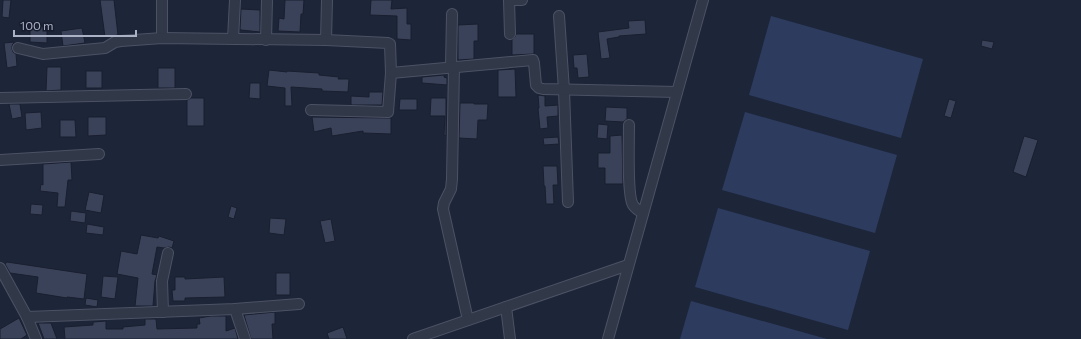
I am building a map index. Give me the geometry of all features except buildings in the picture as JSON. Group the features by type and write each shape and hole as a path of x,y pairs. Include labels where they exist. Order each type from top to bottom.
{"street":[{"path":"162,0 162,38"},
{"path":"233,39 235,0"},
{"path":"266,40 267,0"},
{"path":"326,40 327,0"},
{"path":"510,34 509,0 522,0"},
{"path":"608,339 703,0"},
{"path":"452,14 452,180 443,208 468,320"},
{"path":"559,16 564,90 568,202"},
{"path":"18,48 43,54 105,48 115,42 121,41 162,38 326,40 390,44 391,73 388,112 311,110"},
{"path":"391,73 533,60 536,85 539,88 564,90 677,92"},
{"path":"0,98 186,94"},
{"path":"629,125 631,201 634,206 643,213"},
{"path":"0,160 99,154"},
{"path":"162,312 162,281 168,253"},
{"path":"413,339 444,334 468,320 628,265"},
{"path":"0,268 28,317 36,339"},
{"path":"28,317 235,309 299,304"},
{"path":"506,307 510,339"},
{"path":"235,309 245,339"}],"water":[{"path":"771,16 923,59 901,138 749,95"},
{"path":"745,112 897,155 875,233 722,190"},
{"path":"718,208 870,251 848,330 695,287"},
{"path":"691,301 827,339 680,339"}]}
